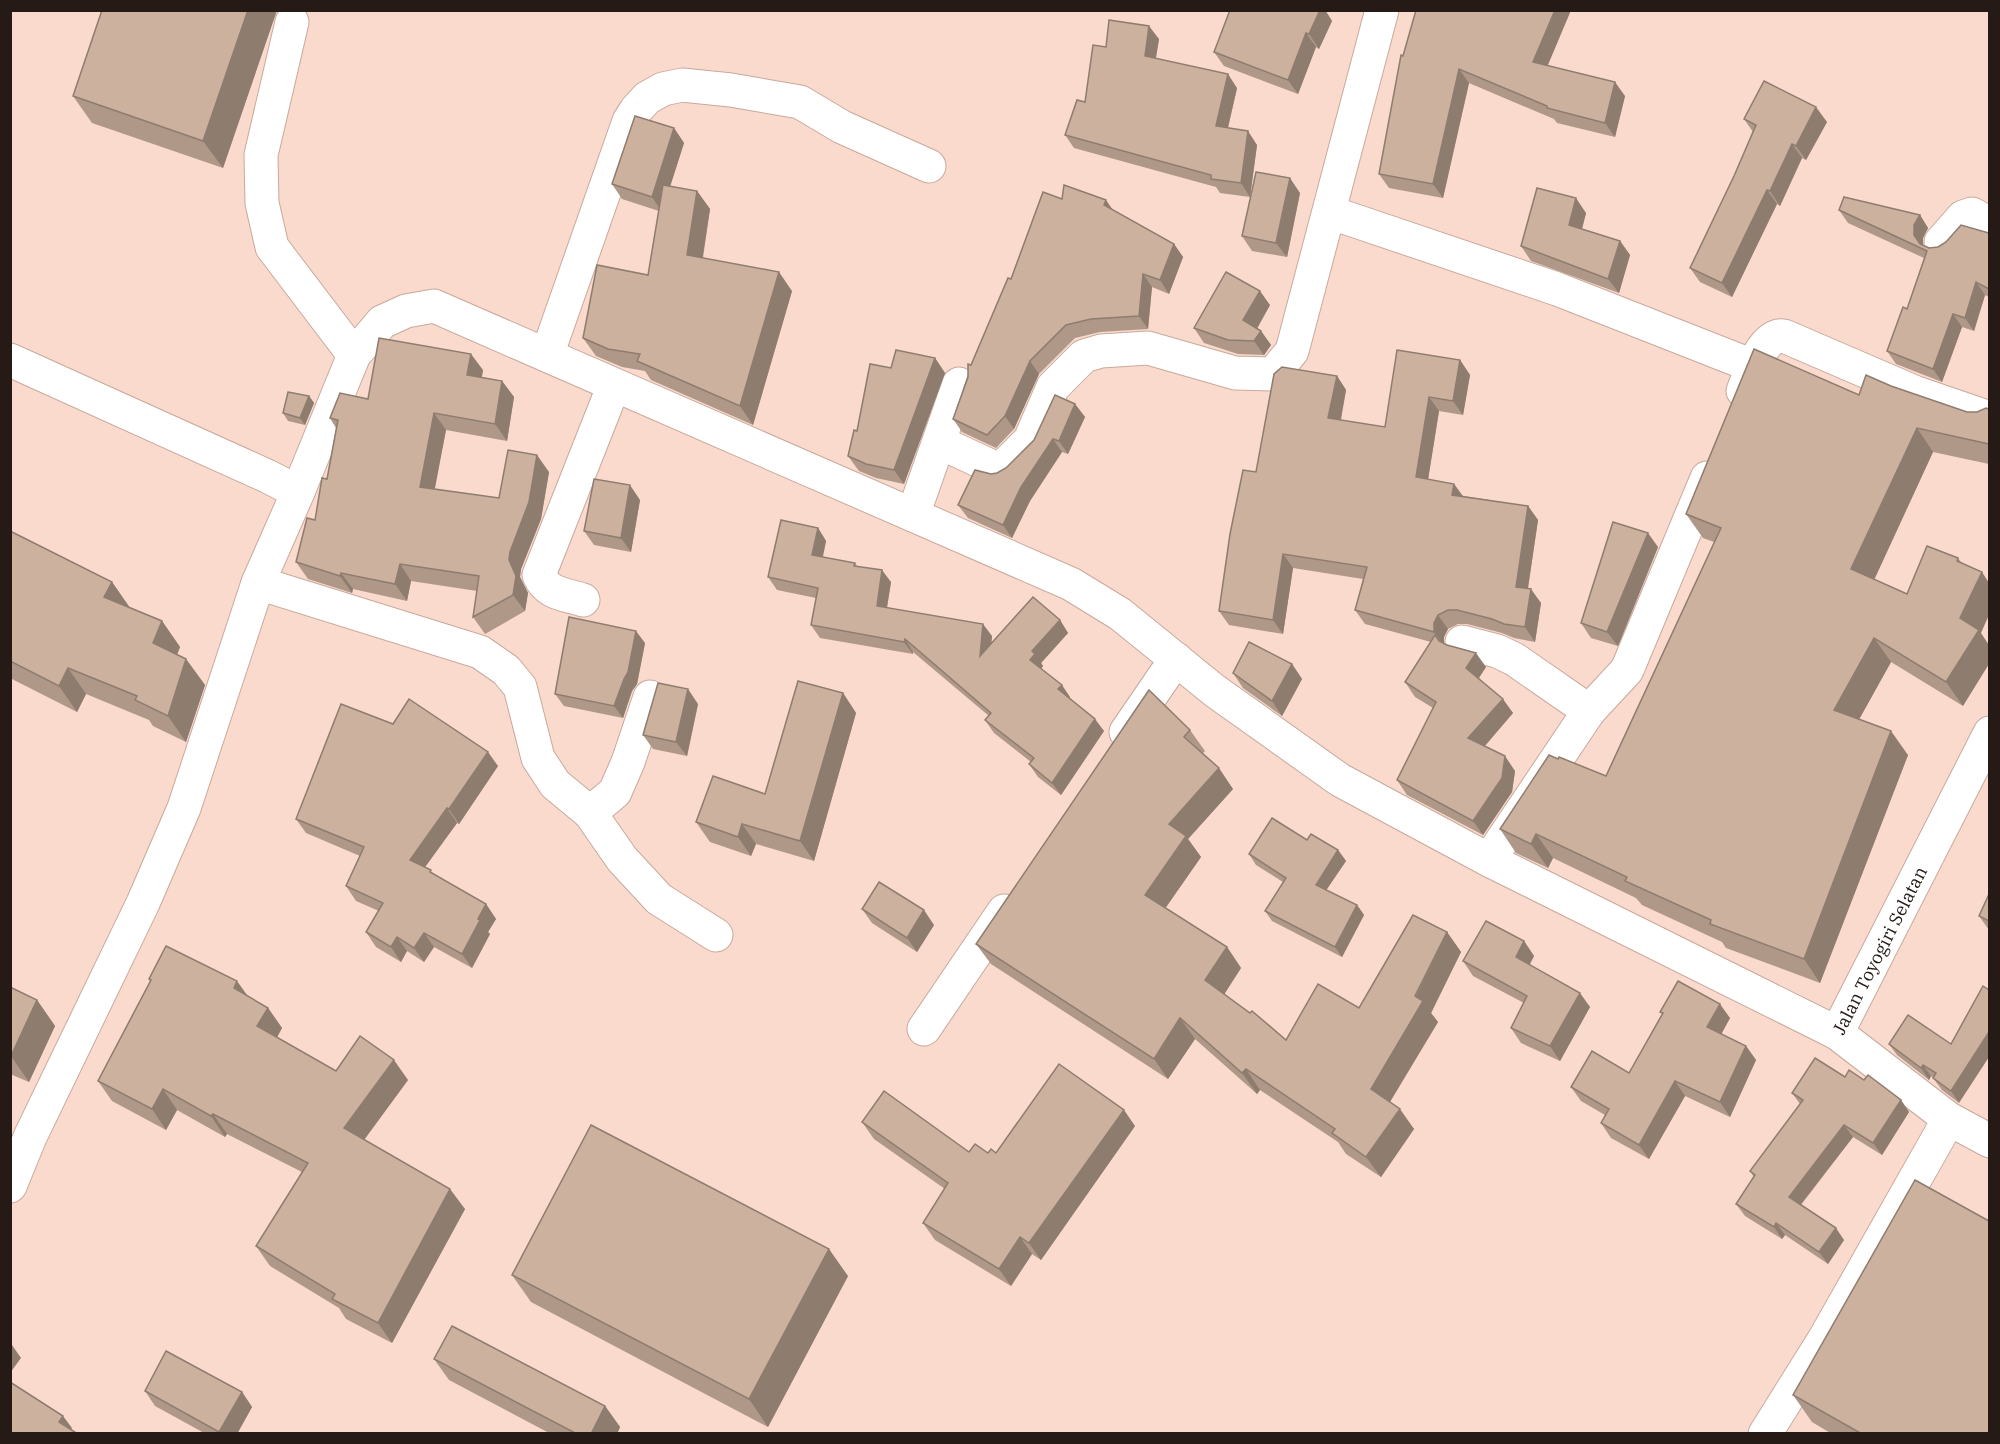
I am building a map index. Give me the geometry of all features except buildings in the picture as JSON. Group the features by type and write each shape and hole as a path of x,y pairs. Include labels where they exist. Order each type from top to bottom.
{"street":[{"path":"939,442 997,469 1002,468 1030,440 1053,387 1084,356 1101,351 1148,348 1234,373 1273,374 1292,351 1382,10"},
{"path":"292,22 261,155 262,203 272,247 354,355"},
{"path":"547,355 629,121 646,98 663,88 681,85 731,90 800,102 842,127 929,166"},
{"path":"1329,212 1557,289 1753,366"},
{"path":"1941,242 1963,217 1972,214 1989,224"},
{"path":"10,1186 30,1137 142,903 184,808 258,583 354,355 382,322 406,311 434,306 1071,584 1120,614 1215,691 1340,780 1489,860 1837,1033"},
{"path":"1731,420 1753,366 1769,340 1778,336 1784,336 1914,392 1989,418"},
{"path":"10,360 298,492"},
{"path":"913,515 959,384"},
{"path":"583,600 551,591 544,586 539,575 614,385"},
{"path":"1489,860 1589,711 1627,670 1718,452"},
{"path":"258,583 480,652 506,669 520,687 538,758 555,784 590,813 622,859 659,899 716,935"},
{"path":"1462,642 1497,651 1514,659 1589,711"},
{"path":"1110,756 1176,659"},
{"path":"590,813 615,792 628,762 650,697"},
{"name":"Jalan Toyogiri Selatan","path":"1989,733 1837,1033 1950,1119 1989,1141"},
{"path":"924,1029 1023,883"},
{"path":"1766,1434 1825,1338 1950,1119"}]}
